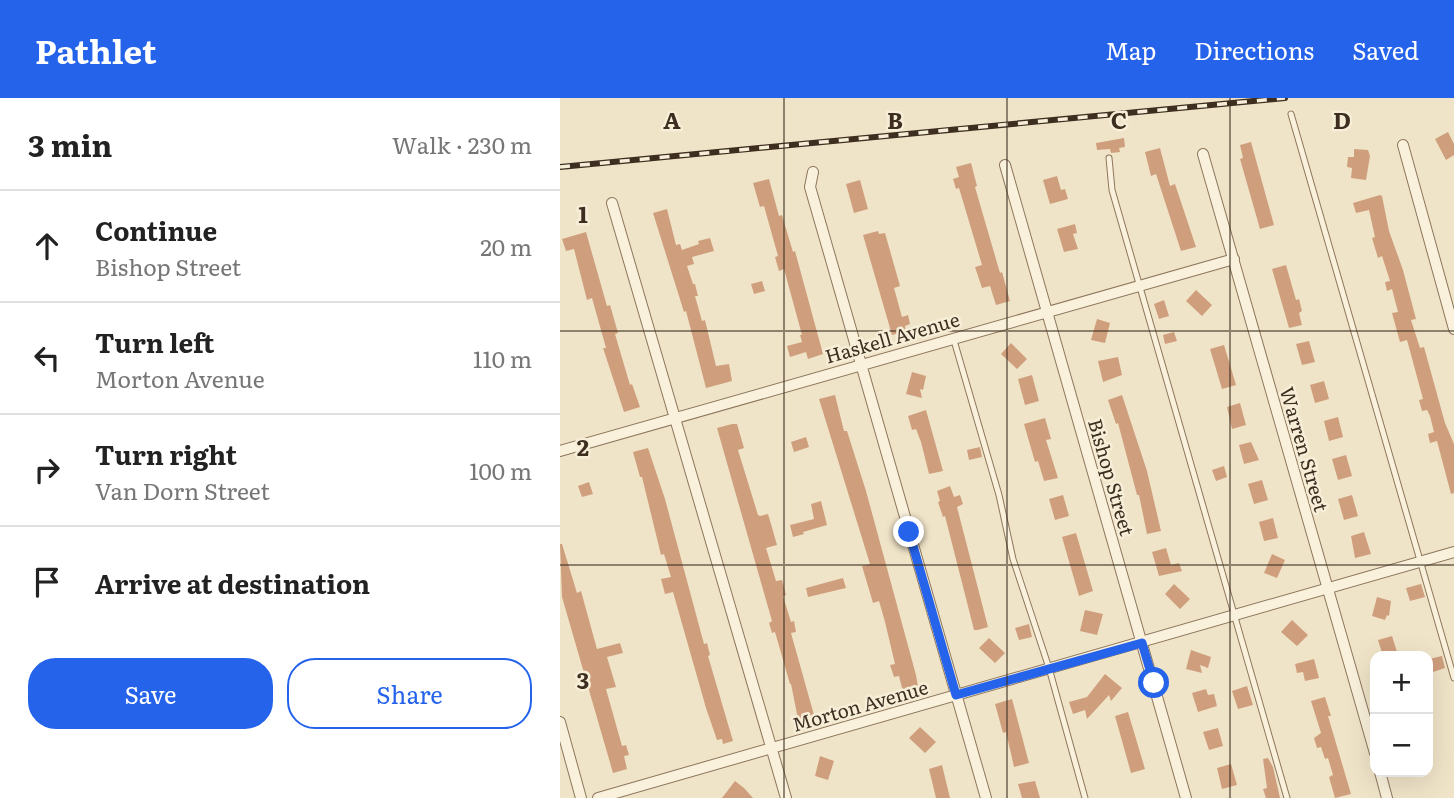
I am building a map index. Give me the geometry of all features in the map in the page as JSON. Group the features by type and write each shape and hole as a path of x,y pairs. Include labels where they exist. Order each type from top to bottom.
{"street":[{"path":"1403,145 1454,329"},
{"name":"Warren Street","path":"1203,154 1370,736"},
{"name":"Bishop Street","path":"1005,166 1186,798"},
{"path":"813,172 810,187 986,798"},
{"path":"612,203 786,798"},
{"name":"Haskell Avenue","path":"560,452 1234,258"},
{"name":"Morton Avenue","path":"598,798 1454,552"},
{"path":"560,722 581,798"},
{"path":"1381,777 1387,798"}],"lane":[{"path":"1291,114 1454,678"},
{"path":"1109,158 1112,190 1287,798"},
{"path":"953,337 999,495 1013,559 1049,668 1085,798"}],"building":[{"path":"1448,132 1454,144 1454,155 1446,160 1435,139"},
{"path":"1124,138 1125,147 1119,148 1120,152 1111,153 1110,149 1097,150 1096,143"},
{"path":"1251,142 1274,225 1260,229 1240,159 1243,158 1240,145"},
{"path":"1160,148 1170,186 1175,184 1196,247 1181,251 1156,174 1151,176 1145,152"},
{"path":"1354,149 1368,150 1370,156 1366,180 1351,178 1352,168 1347,167 1348,157 1354,157"},
{"path":"971,163 977,186 975,187 1010,301 996,305 990,286 982,288 975,267 982,265 959,188 956,189 953,179 959,177 956,167"},
{"path":"1057,176 1061,190 1065,189 1068,199 1050,204 1043,180"},
{"path":"769,179 779,216 782,215 793,252 795,251 823,354 808,359 806,352 790,357 787,346 802,342 802,335 784,269 779,271 775,257 778,256 764,206 760,207 753,183"},
{"path":"860,180 868,209 854,213 846,184"},
{"path":"1380,195 1416,319 1411,320 1420,348 1424,347 1445,423 1454,444 1454,493 1451,494 1437,441 1430,443 1428,434 1434,432 1427,410 1422,411 1419,400 1423,399 1407,340 1400,342 1392,313 1398,312 1392,289 1387,291 1385,282 1390,281 1382,256 1378,258 1372,238 1375,237 1369,210 1356,213 1353,203"},
{"path":"667,209 676,245 680,244 682,250 710,238 714,251 692,257 694,264 687,266 695,284 698,296 695,296 702,321 705,320 716,366 729,364 732,381 706,388 686,311 684,312 653,213"},
{"path":"1075,224 1077,233 1073,234 1078,249 1064,252 1057,229"},
{"path":"878,231 879,234 885,233 900,286 894,288 902,317 908,315 910,324 905,326 906,331 892,335 863,235"},
{"path":"586,232 607,306 610,305 618,333 615,334 630,385 632,384 640,407 624,412 603,348 606,348 592,298 587,300 574,249 566,251 562,239"},
{"path":"1286,265 1302,311 1299,313 1302,325 1289,328 1272,269"},
{"path":"762,281 765,291 754,294 751,284"},
{"path":"1196,290 1212,305 1202,316 1186,301"},
{"path":"1164,300 1169,316 1159,319 1154,304"},
{"path":"1097,319 1110,323 1105,343 1091,340"},
{"path":"1174,332 1177,341 1165,344 1163,335"},
{"path":"1309,341 1315,362 1302,365 1296,344"},
{"path":"1011,343 1027,359 1017,369 1001,354"},
{"path":"1224,345 1236,385 1222,389 1210,349"},
{"path":"1118,357 1122,375 1103,382 1098,361"},
{"path":"912,372 926,376 923,390 920,389 922,398 906,394"},
{"path":"1032,375 1039,401 1025,405 1018,379"},
{"path":"1324,381 1329,399 1315,403 1310,385"},
{"path":"835,395 844,431 847,431 866,491 916,675 918,687 903,692 899,676 894,677 890,665 895,664 885,622 879,601 873,603 862,566 870,564 819,399"},
{"path":"1122,395 1147,471 1161,531 1147,534 1139,495 1118,423 1116,424 1108,400"},
{"path":"1240,403 1246,425 1232,429 1227,407"},
{"path":"926,410 943,471 929,474 921,442 916,429 912,430 908,416"},
{"path":"1338,417 1343,437 1329,441 1324,421"},
{"path":"1045,418 1051,439 1046,440 1058,478 1044,481 1038,461 1035,462 1024,424"},
{"path":"737,424 744,448 738,450 758,515 768,514 777,545 766,548 776,581 782,580 786,595 783,596 791,622 794,621 796,632 791,633 814,715 798,719 791,684 775,632 772,633 769,623 772,621 717,428"},
{"path":"806,437 809,447 794,452 791,442"},
{"path":"1251,442 1259,460 1244,464 1239,445"},
{"path":"980,447 982,457 969,460 967,450"},
{"path":"648,448 665,499 704,644 707,643 708,656 733,741 723,744 722,739 717,740 706,708 673,592 665,594 661,579 671,577 664,554 661,555 642,477 633,452"},
{"path":"1346,455 1352,476 1338,480 1332,459"},
{"path":"1224,466 1227,477 1216,481 1212,470"},
{"path":"1262,480 1268,500 1254,504 1248,484"},
{"path":"589,482 593,494 582,497 578,486"},
{"path":"950,486 954,497 960,495 963,504 957,507 988,627 978,630 974,630 945,516 943,517 938,502 937,491"},
{"path":"1063,495 1069,516 1055,520 1049,499"},
{"path":"1352,495 1358,516 1344,520 1338,499"},
{"path":"821,501 827,525 793,537 790,525 814,519 811,504"},
{"path":"1273,518 1278,538 1264,541 1259,522"},
{"path":"1364,532 1371,554 1355,558 1351,536"},
{"path":"1076,533 1093,591 1079,596 1062,537"},
{"path":"560,544 577,593 581,591 597,649 620,643 623,653 607,657 616,687 606,689 622,746 626,745 629,755 624,756 627,769 613,773 562,597"},
{"path":"1166,548 1171,565 1179,563 1182,571 1159,576 1152,552"},
{"path":"1272,554 1285,560 1277,578 1264,573"},
{"path":"843,578 846,588 808,597 806,588"},
{"path":"1174,584 1190,599 1180,609 1165,594"},
{"path":"1421,584 1425,597 1410,601 1406,588"},
{"path":"1377,597 1391,601 1389,616 1387,615 1385,620 1372,616"},
{"path":"1085,610 1103,614 1097,635 1080,631"},
{"path":"1292,620 1308,635 1297,646 1281,632"},
{"path":"1029,624 1032,637 1019,640 1015,628"},
{"path":"1392,636 1397,651 1381,651 1378,640"},
{"path":"989,638 1005,653 995,663 979,648"},
{"path":"1191,650 1211,657 1208,668 1200,665 1202,673 1186,669"},
{"path":"1442,656 1445,668 1433,672 1433,658"},
{"path":"1314,659 1319,678 1305,681 1303,672 1297,673 1295,664"},
{"path":"1105,674 1122,688 1111,701 1109,695 1087,719 1085,710 1073,714 1069,702 1087,697"},
{"path":"1247,686 1253,705 1238,709 1232,691"},
{"path":"1206,689 1208,695 1214,694 1217,706 1198,712 1192,693"},
{"path":"1325,697 1351,794 1335,798 1329,777 1333,775 1328,758 1325,759 1321,747 1317,748 1314,738 1321,733 1311,701"},
{"path":"1012,699 1029,763 1014,767 1006,732 1003,733 995,704"},
{"path":"1128,712 1145,769 1131,773 1115,716"},
{"path":"920,727 936,742 925,753 909,738"},
{"path":"1218,728 1223,746 1209,750 1203,732"},
{"path":"820,756 834,761 828,780 815,776"},
{"path":"1268,758 1273,767 1280,798 1266,798 1263,789 1267,788 1263,759"},
{"path":"1231,764 1237,785 1222,789 1217,768"},
{"path":"942,765 950,798 936,798 929,769"},
{"path":"735,781 744,788 753,798 722,798"},
{"path":"1035,781 1040,798 1022,798 1018,784"}],"railway":[{"path":"560,167 1285,98"}],"route":[{"path":"909,532 956,695 1142,643 1154,683"}]}
